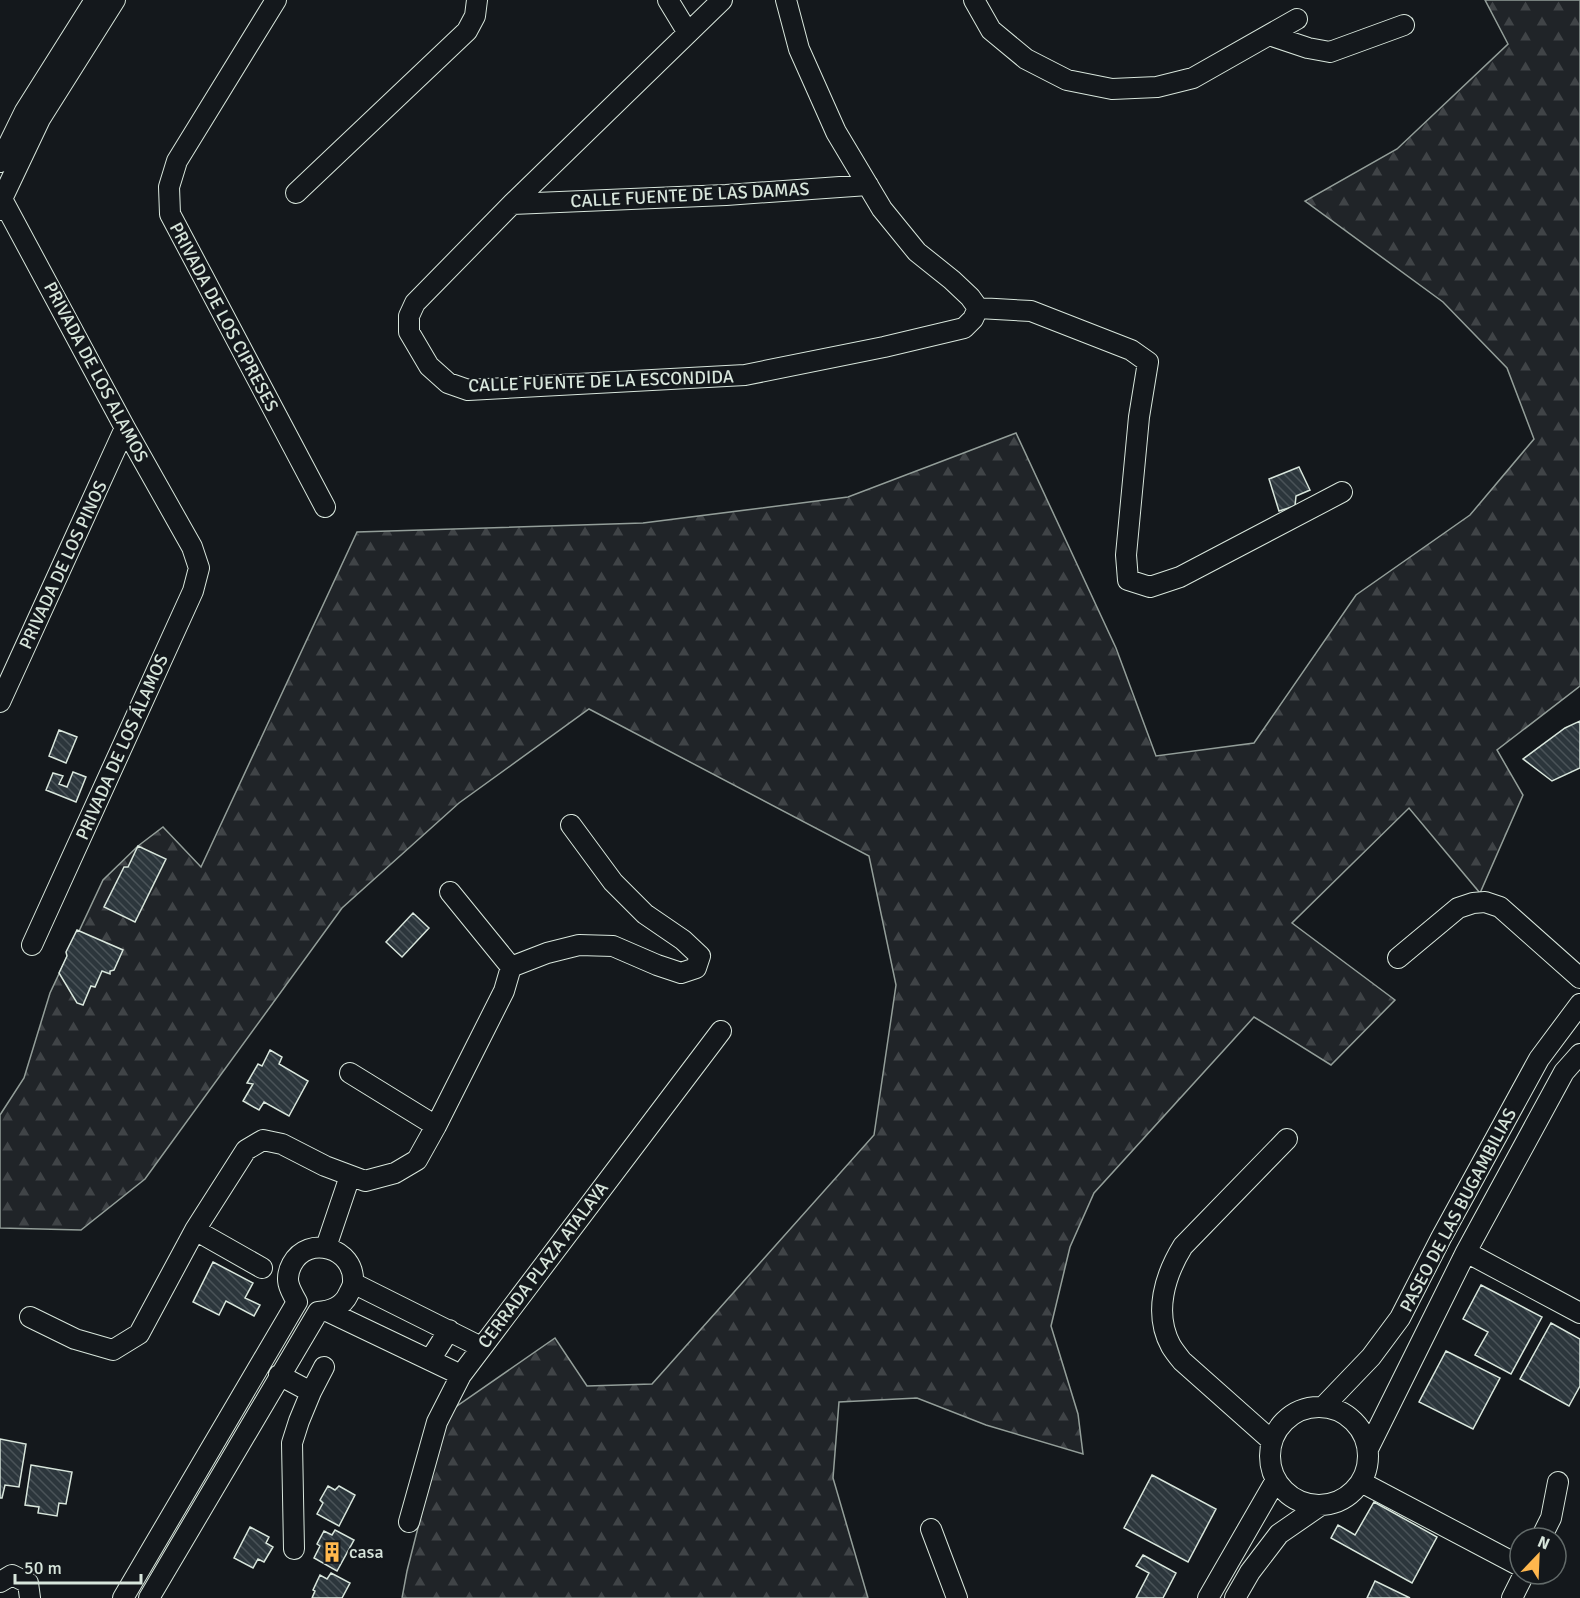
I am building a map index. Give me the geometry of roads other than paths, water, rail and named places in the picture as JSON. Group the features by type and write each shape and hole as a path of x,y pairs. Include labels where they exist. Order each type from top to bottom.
{"street":[{"path":"0,162 25,111 95,0"},
{"path":"0,222 1,199 40,119 115,0"},
{"name":"PRIVADA DE LOS CIPRESES","path":"276,0 177,161 169,187 170,214 325,507"},
{"path":"296,193 467,31 476,16 477,0"},
{"path":"668,0 688,33"},
{"name":"CALLE FUENTE DE LA ESCONDIDA","path":"722,0 512,204 415,303 409,316 409,332 429,366 448,383 468,390 745,375 964,328 973,319 978,308"},
{"path":"786,0 799,49 836,132 882,208 917,252 958,285 978,308 1031,311 1131,350 1148,362 1139,417 1126,555 1128,580 1150,587 1180,577 1342,492"},
{"path":"974,0 991,30 1026,59 1067,80 1112,89 1157,87 1193,78 1297,19"},
{"path":"1269,35 1308,48 1330,52 1404,25"},
{"name":"CALLE FUENTE DE LAS DAMAS","path":"512,204 726,195 868,185"},
{"name":"PRIVADA DE LOS ALAMOS","path":"1,199 192,547"},
{"name":"PRIVADA DE LOS PINOS","path":"0,702 125,428"},
{"name":"PRIVADA DE LOS ÁLAMOS","path":"32,945 193,591 199,568 192,547"},
{"path":"511,967 547,953 579,945 613,946 681,973 696,968 700,956 683,940 645,914 613,882 571,825"},
{"path":"450,892 511,967"},
{"path":"1398,958 1458,908 1485,902 1500,907 1580,978"},
{"path":"30,1317 75,1339 112,1350 140,1334 195,1230 246,1150 263,1140 282,1144 326,1166 365,1181 396,1173 417,1160 504,991 511,967"},
{"name":"PASEO DE LAS BUGAMBILIAS","path":"1323,1407 1371,1357 1401,1318 1441,1238 1539,1059 1580,1004"},
{"name":"CERRADA PLAZA ATALAYA","path":"409,1522 437,1422 461,1375 721,1031"},
{"name":"PASEO DE LAS BUGAMBILIAS","path":"1368,1449 1466,1252 1564,1072 1580,1054"},
{"path":"350,1073 436,1126"},
{"path":"1272,1442 1182,1361 1171,1346 1163,1328 1161,1305 1173,1262 1184,1246 1287,1139"},
{"path":"327,1247 350,1176"},
{"path":"195,1230 262,1268"},
{"path":"123,1598 297,1302 289,1288 288,1280 288,1271 296,1257 310,1248 327,1247 341,1254 351,1267 353,1283 345,1302 327,1311 318,1312 149,1598"},
{"path":"1466,1252 1580,1313"},
{"path":"353,1283 481,1347"},
{"path":"327,1311 461,1375"},
{"path":"430,1360 449,1330"},
{"path":"294,1549 292,1443 311,1392 324,1367"},
{"path":"279,1376 311,1392"},
{"path":"1323,1407 1339,1411 1353,1420 1363,1433 1368,1449 1368,1460 1361,1482 1350,1494 1336,1502 1321,1505 1295,1498 1285,1491 1276,1480 1270,1455 1272,1442 1280,1427 1291,1415 1307,1408 1323,1407"},
{"path":"1208,1598 1276,1480"},
{"path":"1361,1482 1508,1560"},
{"path":"1547,1526 1551,1518 1558,1482"},
{"path":"1235,1598 1250,1572 1279,1534 1321,1505"},
{"path":"930,1529 957,1598"},
{"path":"0,1582 12,1575 28,1583 30,1598"}],"place":[{"name":"casa","path":"332,1552"}]}
